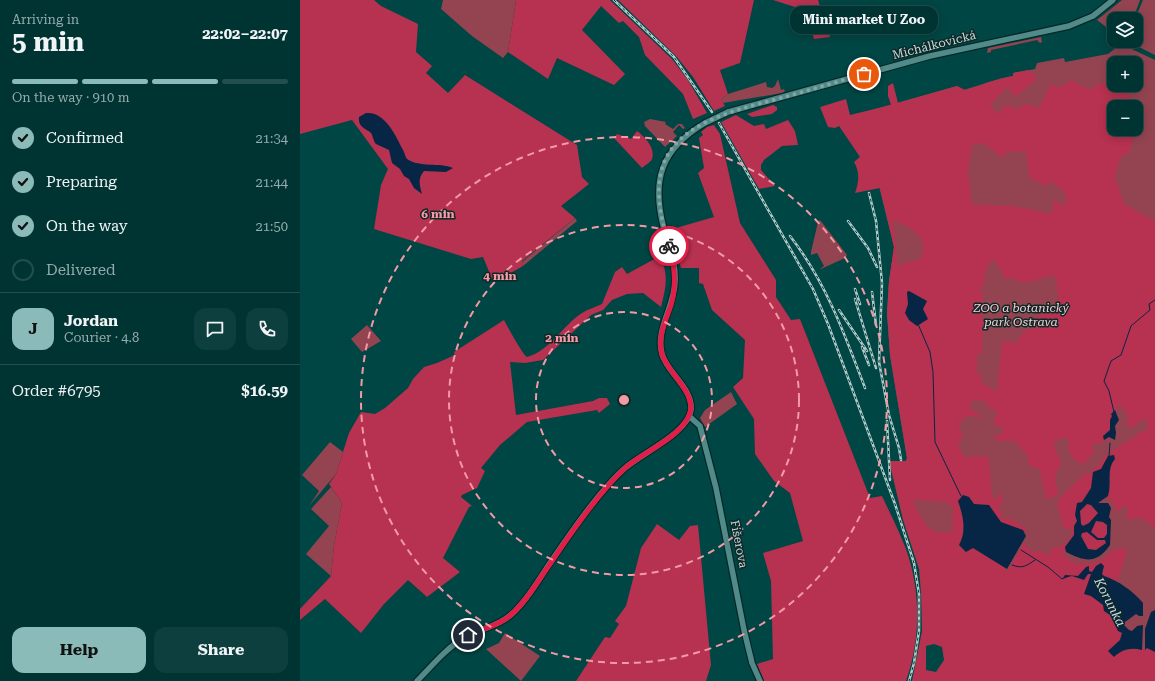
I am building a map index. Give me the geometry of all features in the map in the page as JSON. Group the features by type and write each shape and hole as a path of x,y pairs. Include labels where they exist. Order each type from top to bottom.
{"street":[{"name":"Michálkovická","path":"689,416 691,406 688,396 664,359 660,345 662,332 674,295 675,276 673,261 661,212 659,188 664,164 673,149 686,135 705,123 728,112 930,56 1069,26 1093,16 1113,0"},
{"path":"417,681 458,642 499,623 514,612 527,597 569,536 616,477 633,462 674,433 689,416"},
{"name":"Fišerova","path":"689,416 700,426 716,488 744,630 752,663 760,681"}],"green space":[{"path":"443,0 516,0 508,52 503,58 472,36 441,9"},
{"path":"1122,0 1140,0 1136,12 1107,12"},
{"path":"1143,0 1155,0 1155,55 1141,48 1143,48 1143,12 1138,12"},
{"path":"1107,12 1107,28 1097,20"},
{"path":"1041,37 1042,42 1040,43 1037,40 991,50 991,52 987,53 988,48"},
{"name":"ZOO a botanický park Ostrava","path":"1116,48 1130,48 1155,60 1155,681 942,618 897,486 907,458 890,355 887,313 889,281 894,247 861,113 957,86 964,90 994,80 1013,76 1013,73 1035,69 1037,63 1064,58 1065,62 1108,54"},
{"path":"778,79 781,90 784,89 785,91 782,93 723,103 721,99 728,94 766,82 767,87 772,88 775,86"},
{"path":"650,119 666,122 665,124 673,129 678,124 682,124 685,128 683,129 679,125 673,132 677,136 665,147 645,126 644,122"},
{"path":"575,218 577,221 523,266 522,262"},
{"path":"820,220 847,255 845,258 821,269 824,266 817,253 811,255 818,222"},
{"path":"367,325 381,341 362,352 351,339"},
{"path":"731,392 737,404 705,427 700,418 705,410"},
{"path":"330,442 343,452 336,474 309,506 319,491 302,475"},
{"path":"331,487 342,503 334,545 331,576 306,554 329,526 311,509"},
{"path":"505,633 540,656 521,681 486,649 499,643"}],"shaded area":[{"path":"300,0 374,0 381,6 418,24 416,52 432,66 426,73 448,93 465,75 577,145 582,177 589,184 561,206 575,218 522,261 523,266 509,274 492,279 483,257 471,259 374,229 381,185 388,169 352,120 300,134"},
{"path":"516,0 610,0 672,59 688,80 707,113 693,119 683,94 645,55 639,37 623,21 619,23 601,6 582,30 625,74 614,85 557,58 548,79 508,52"},
{"path":"618,0 754,0 740,63 720,70 728,94 721,99 725,106 714,111 693,77 676,56"},
{"path":"773,0 818,0 830,37 814,39 810,24 798,8"},
{"name":"ZOO a botanický park Ostrava","path":"1028,70 1029,73 1034,72 1036,80 1017,95 1013,95 1009,87 1006,88 990,105 997,114 1008,104 1015,110 1021,105 1024,106 1026,104 1039,108 1051,84 1059,88 1072,80 1079,85 1092,90 1096,84 1107,85 1107,92 1127,92 1131,100 1107,100 1107,136 1133,136 1130,151 1120,158 1115,177 1124,204 1155,221 1155,528 1142,518 1129,519 1126,517 1128,510 1127,506 1124,506 1118,512 1110,499 1107,498 1109,493 1110,468 1115,459 1108,456 1104,465 1093,477 1091,488 1082,502 1077,503 1077,521 1074,526 1074,535 1063,553 1072,563 1089,564 1101,560 1113,550 1125,548 1127,550 1118,581 1104,576 1095,568 1092,572 1072,576 1077,578 1091,574 1086,595 1091,596 1103,605 1105,611 1122,634 1120,640 1108,651 1135,649 1145,650 1147,648 1155,652 1155,681 912,681 922,631 919,569 903,520 889,461 906,461 907,458 890,355 887,313 889,281 894,247 880,188 855,193 858,177 854,162 860,157 839,126 835,128 828,127 820,107 846,99 850,115 891,105 888,96 888,86 893,83 898,103 957,86 965,90 1013,76 1013,73","holes":["984,143 1002,158 1007,152 1026,151 1029,177 1046,186 1050,181 1065,192 1066,201 1064,206 1054,200 1052,214 1014,206 972,205 968,171 972,145","893,220 915,232 921,239 923,243 921,259 905,263 898,267","995,260 1005,278 1027,282 1054,275 1057,285 1059,307 1034,318 1039,327 1026,330 1014,344 1009,341 1002,342 997,390 994,390 982,383 980,374 977,373 977,354 982,354 983,327 986,326 986,323 982,321 983,292 980,291 981,286 984,286 985,272 991,261","912,293 927,301 923,309 926,314 914,325 905,313 908,304 908,297","981,400 987,403 990,410 995,409 997,411 993,424 999,426 1004,431 1000,435 994,435 995,439 1000,442 1003,440 1017,442 1020,448 1028,455 1028,464 1040,470 1045,490 1045,497 1047,499 1058,495 1055,476 1061,463 1053,443 1060,438 1068,438 1071,455 1075,460 1084,464 1094,452 1092,444 1104,442 1118,406 1122,407 1129,417 1126,423 1131,428 1147,417 1147,432 1142,431 1112,451 1098,467 1095,467 1090,474 1084,473 1082,476 1083,478 1080,478 1058,500 1057,504 1064,528 1071,529 1073,533 1064,545 1052,548 1048,556 1039,550 1033,553 1024,543 1007,572 1005,571 1007,569 973,548 959,545 964,529 963,518 958,502 963,495 969,497 974,504 989,505 1001,522 1018,528 1024,532 1027,529 1007,517 1004,520 999,517 1003,514 998,507 1003,503 1000,493 995,499 992,497 989,459 985,456 964,457 958,445 963,436 959,429 964,418 970,416 982,418 984,416 977,414 969,407 971,401","915,500 947,502 953,508 952,532 936,532 927,526 913,503","934,644 942,647 944,660 936,672 926,670 926,646"]},
{"path":"773,105 777,107 777,110 772,114 752,117 747,114"},
{"path":"736,115 754,126 764,124 766,129 788,120 795,131 798,145 782,146 764,160 761,165 761,170 775,186 759,189 721,122"},
{"path":"714,125 720,134 740,223 776,280 776,297 791,320 800,319 870,498 882,496 906,549 911,565 917,598 917,632 911,665 906,681 764,681 757,664 773,659 771,581 763,553 803,541 790,493 774,481 755,454 754,419 733,387 743,378 745,340 712,310 703,284 699,283 699,268 681,268 669,230 714,217 698,173 704,168 699,138 703,135 701,132 707,127"},
{"path":"637,131 646,139 651,147 653,155 651,160 642,168 614,138 617,134 631,139"},
{"path":"660,256 666,275 661,307 643,293 627,294 612,300 603,310 591,315 543,360 525,363 510,362 516,415 593,401 599,398 607,398 610,404 599,413 597,410 527,422 500,445 481,468 485,471 477,488 462,495 461,497 472,506 469,507 443,558 460,572 427,597 408,580 384,604 361,633 325,599 300,620 300,609 331,576 334,545 342,503 329,484 336,474 349,433 361,412 375,414 385,408 408,388 413,379 424,367 455,355 454,352 504,320 525,355 527,357 535,354 550,343 575,318 587,310 602,304 615,272 622,267 627,274"},
{"path":"1088,504 1097,511 1098,515 1083,526 1081,523 1080,512"},
{"path":"1097,522 1103,522 1108,527 1106,536 1103,538 1097,538 1092,533 1092,527"},
{"path":"657,524 679,540 690,526 698,525 711,665 706,681 576,681 605,637 610,638 619,624 615,621 626,606 641,548"},
{"path":"1087,532 1097,539 1105,540 1106,543 1096,550 1088,549 1083,541 1082,533"}],"water":[{"path":"366,113 373,113 384,120 397,138 407,159 412,162 442,165 453,168 446,172 424,171 420,177 422,194 414,188 409,179 404,176 400,169 392,163 389,150 376,144 371,133 360,125 359,117"},
{"path":"909,291 927,301 923,309 928,319 917,326 909,320 905,313 908,304 907,292"},
{"path":"1115,410 1119,420 1115,426 1115,440 1109,437 1104,440 1103,436 1110,430 1111,414"},
{"path":"1114,455 1115,459 1112,463 1110,472 1108,496 1098,503 1108,503 1111,508 1109,517 1111,520 1110,545 1100,556 1090,559 1078,558 1066,552 1065,547 1074,535 1074,526 1077,521 1075,515 1077,503 1082,502 1091,488 1093,472 1101,469 1108,456","holes":["1087,504 1091,505 1098,513 1089,523 1083,526 1081,524 1080,511","1096,521 1103,522 1107,525 1107,534 1104,538 1098,538 1091,532","1087,532 1097,540 1105,540 1106,543 1096,550 1088,549 1081,536 1082,533"]},
{"path":"963,495 969,497 974,504 989,505 1001,522 1023,530 1026,536 1007,569 973,548 966,552 959,545 964,529 963,517 958,501"},
{"path":"1101,563 1104,566 1102,574 1104,576 1125,587 1135,594 1143,603 1143,616 1136,614 1123,624 1132,631 1137,626 1143,625 1142,650 1127,649 1114,657 1108,651 1120,640 1122,633 1118,631 1110,615 1104,611 1103,605 1091,596 1084,594 1091,574 1088,574 1084,580 1072,576 1063,578 1065,575 1078,576 1086,567 1089,566 1089,571 1092,572 1096,566"},
{"path":"1155,610 1155,652 1147,648 1145,650 1145,629 1151,612"}],"waterway":[{"name":"Korunka","path":"1114,412 1109,391 1104,381 1111,361 1121,355 1131,326 1150,310 1149,304 1155,300"},
{"path":"918,324 930,352 933,372 935,442 961,496"},
{"name":"Korunka","path":"1109,456 1110,443"},
{"path":"1021,550 1048,567 1062,579 1069,576"},
{"path":"1012,565 1019,567 1024,566 1035,560"}],"railway":[{"path":"614,0 674,57 712,112"},
{"path":"719,123 813,289 828,324 895,504 914,563 919,594 919,631 914,663 909,681"},
{"path":"869,193 876,221 882,283 879,362 889,415 901,460"},
{"path":"848,221 868,248 877,267"},
{"path":"790,236 814,272 834,309 865,388"},
{"path":"855,289 860,304"},
{"path":"872,292 876,325"},
{"path":"855,299 876,368"},
{"path":"839,310 867,351"},
{"path":"862,347 869,365"},
{"path":"887,421 890,480"}],"way so far":[{"path":"669,246 663,226 660,207 660,178 669,153 680,140 705,123 728,112 864,74"}],"place":[{"name":"Mini market U Zoo","path":"864,74"}],"route":[{"path":"468,635 496,624 514,612 527,597 584,516 616,477 625,468 674,433 688,417 691,408 688,396 668,366 661,350 660,339 674,295 675,285 674,267 669,246"}]}
